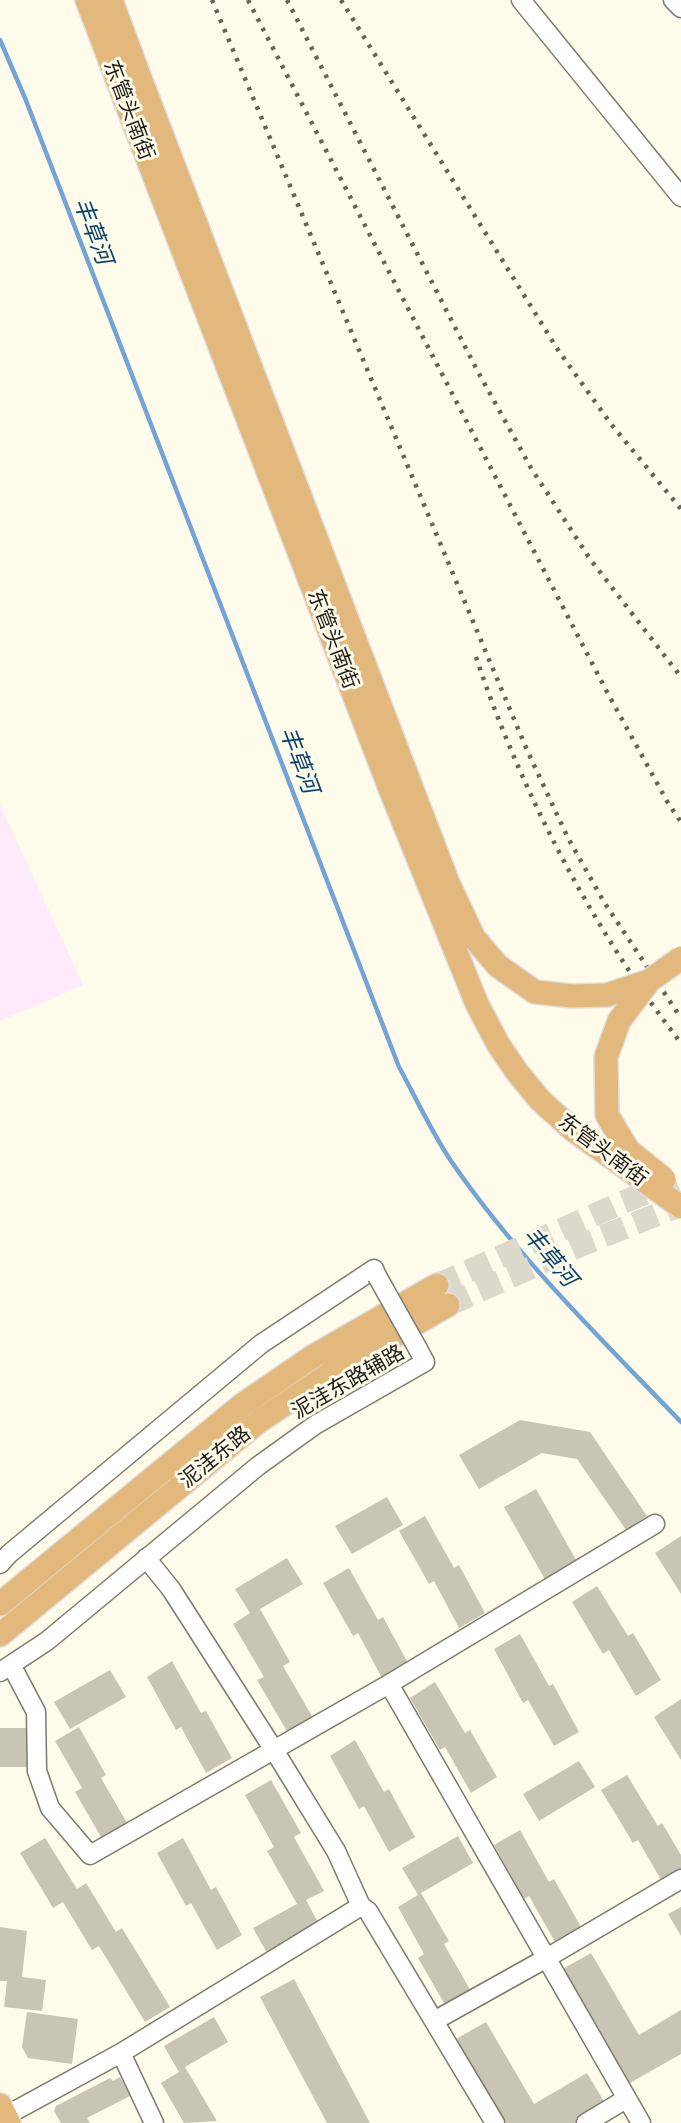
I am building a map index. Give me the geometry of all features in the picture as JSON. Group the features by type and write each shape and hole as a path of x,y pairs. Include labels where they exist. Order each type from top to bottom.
{"main road":[{"name":"东管头南街","path":"87,0 127,75 448,883 474,938 498,966 535,992 572,996 607,995 649,981"},
{"name":"东管头南街","path":"111,0 127,75 391,791 477,1004 498,1044 540,1100 573,1130 681,1207"},
{"path":"681,958 649,981 619,1021 606,1057 607,1115 628,1150 681,1194"},
{"name":"泥洼东路","path":"0,1604 242,1405 312,1357 443,1295 258,1422 0,1635"}],"street":[{"path":"521,0 681,197"},
{"path":"673,0 681,8"},
{"name":"泥洼东路辅路","path":"0,1564 18,1545 261,1344 374,1269 425,1362 315,1425 258,1466 8,1673"},
{"path":"8,1673 36,1712 37,1771 50,1808 90,1855 388,1684 655,1524"},
{"path":"146,1558 171,1589 274,1750 336,1851 360,1906 368,1912 495,2123"},
{"path":"388,1684 641,2123"},
{"path":"433,2021 681,1879"},
{"path":"4,2116 121,2053 360,1906"},
{"path":"121,2053 154,2123"},
{"path":"586,2123 626,2099"}],"shaded area":[{"path":"0,805 83,985 0,1021"}],"building":[{"path":"520,1420 590,1432 647,1516 626,1530 577,1459 542,1453 479,1489 459,1455"},
{"path":"536,1489 579,1565 547,1583 504,1507"},
{"path":"387,1497 403,1525 352,1554 335,1526"},
{"path":"425,1516 454,1568 459,1565 485,1613 459,1628 434,1581 429,1584 399,1531"},
{"path":"681,1536 681,1594 655,1553"},
{"path":"287,1558 303,1584 260,1609 290,1662 283,1666 313,1718 288,1733 257,1680 264,1677 233,1624 250,1613 235,1589"},
{"path":"349,1568 378,1620 383,1617 409,1665 383,1680 358,1633 353,1636 323,1583"},
{"path":"597,1586 628,1636 633,1633 661,1680 636,1696 609,1650 603,1654 572,1602"},
{"path":"520,1634 549,1686 553,1684 579,1732 554,1746 528,1700 523,1703 494,1649"},
{"path":"172,1661 201,1713 206,1711 232,1758 206,1773 181,1727 176,1730 147,1677"},
{"path":"110,1670 126,1697 70,1729 54,1702"},
{"path":"435,1682 465,1733 470,1730 497,1777 471,1793 445,1747 440,1750 410,1698"},
{"path":"681,1699 681,1760 654,1717"},
{"path":"79,1727 106,1775 101,1778 131,1830 105,1844 75,1792 82,1788 55,1741"},
{"path":"0,1728 26,1728 27,1767 0,1767"},
{"path":"355,1740 384,1792 389,1789 415,1837 389,1852 364,1806 359,1809 330,1756"},
{"path":"579,1761 595,1787 539,1821 523,1794"},
{"path":"627,1775 658,1826 662,1823 681,1855 681,1875 664,1885 638,1840 633,1843 601,1790"},
{"path":"271,1780 301,1833 294,1837 324,1891 306,1900 320,1926 268,1955 253,1928 297,1904 267,1851 274,1847 245,1795"},
{"path":"520,1830 549,1882 554,1879 581,1927 555,1942 529,1896 524,1899 494,1845"},
{"path":"458,1836 473,1863 421,1893 449,1941 444,1944 473,1995 448,2010 418,1958 424,1954 398,1907 418,1895 402,1868"},
{"path":"45,1838 77,1889 86,1883 116,1932 122,1928 170,2007 145,2022 99,1946 92,1950 63,1902 53,1908 20,1853"},
{"path":"183,1838 211,1890 216,1887 242,1935 217,1950 191,1903 186,1906 157,1853"},
{"path":"681,1907 681,1936 668,1914"},
{"path":"0,1927 27,1931 22,1977 46,1980 42,2011 4,2007 7,1981 0,1981"},
{"path":"591,1953 639,2035 681,2010 681,2054 628,2084 561,1970"},
{"path":"294,1979 370,2123 327,2123 260,1997"},
{"path":"27,2012 78,2019 72,2064 28,2058 22,2047"},
{"path":"214,2017 228,2042 185,2067 217,2121 184,2123 161,2083 179,2072 164,2046"},
{"path":"486,2022 534,2104 587,2073 606,2105 576,2123 506,2123 456,2039"},
{"path":"120,2077 130,2096 87,2118 90,2123 61,2123 54,2111 56,2106 110,2078 113,2081"}],"waterway":[{"name":"丰草河","path":"0,40 25,98 399,1067 451,1161 504,1231 590,1328 681,1422"}],"tunnel":[{"path":"437,1285 681,1179"},
{"path":"448,1305 579,1246 681,1205"}],"railway":[{"path":"212,0 527,750 568,838 604,902 681,1018"},
{"path":"248,0 607,692 681,822"},
{"path":"287,0 477,370 531,468 590,559 681,677"},
{"path":"341,0 558,350 611,424 681,509"},
{"path":"476,657 515,758 562,858 618,954 681,1043"}]}
